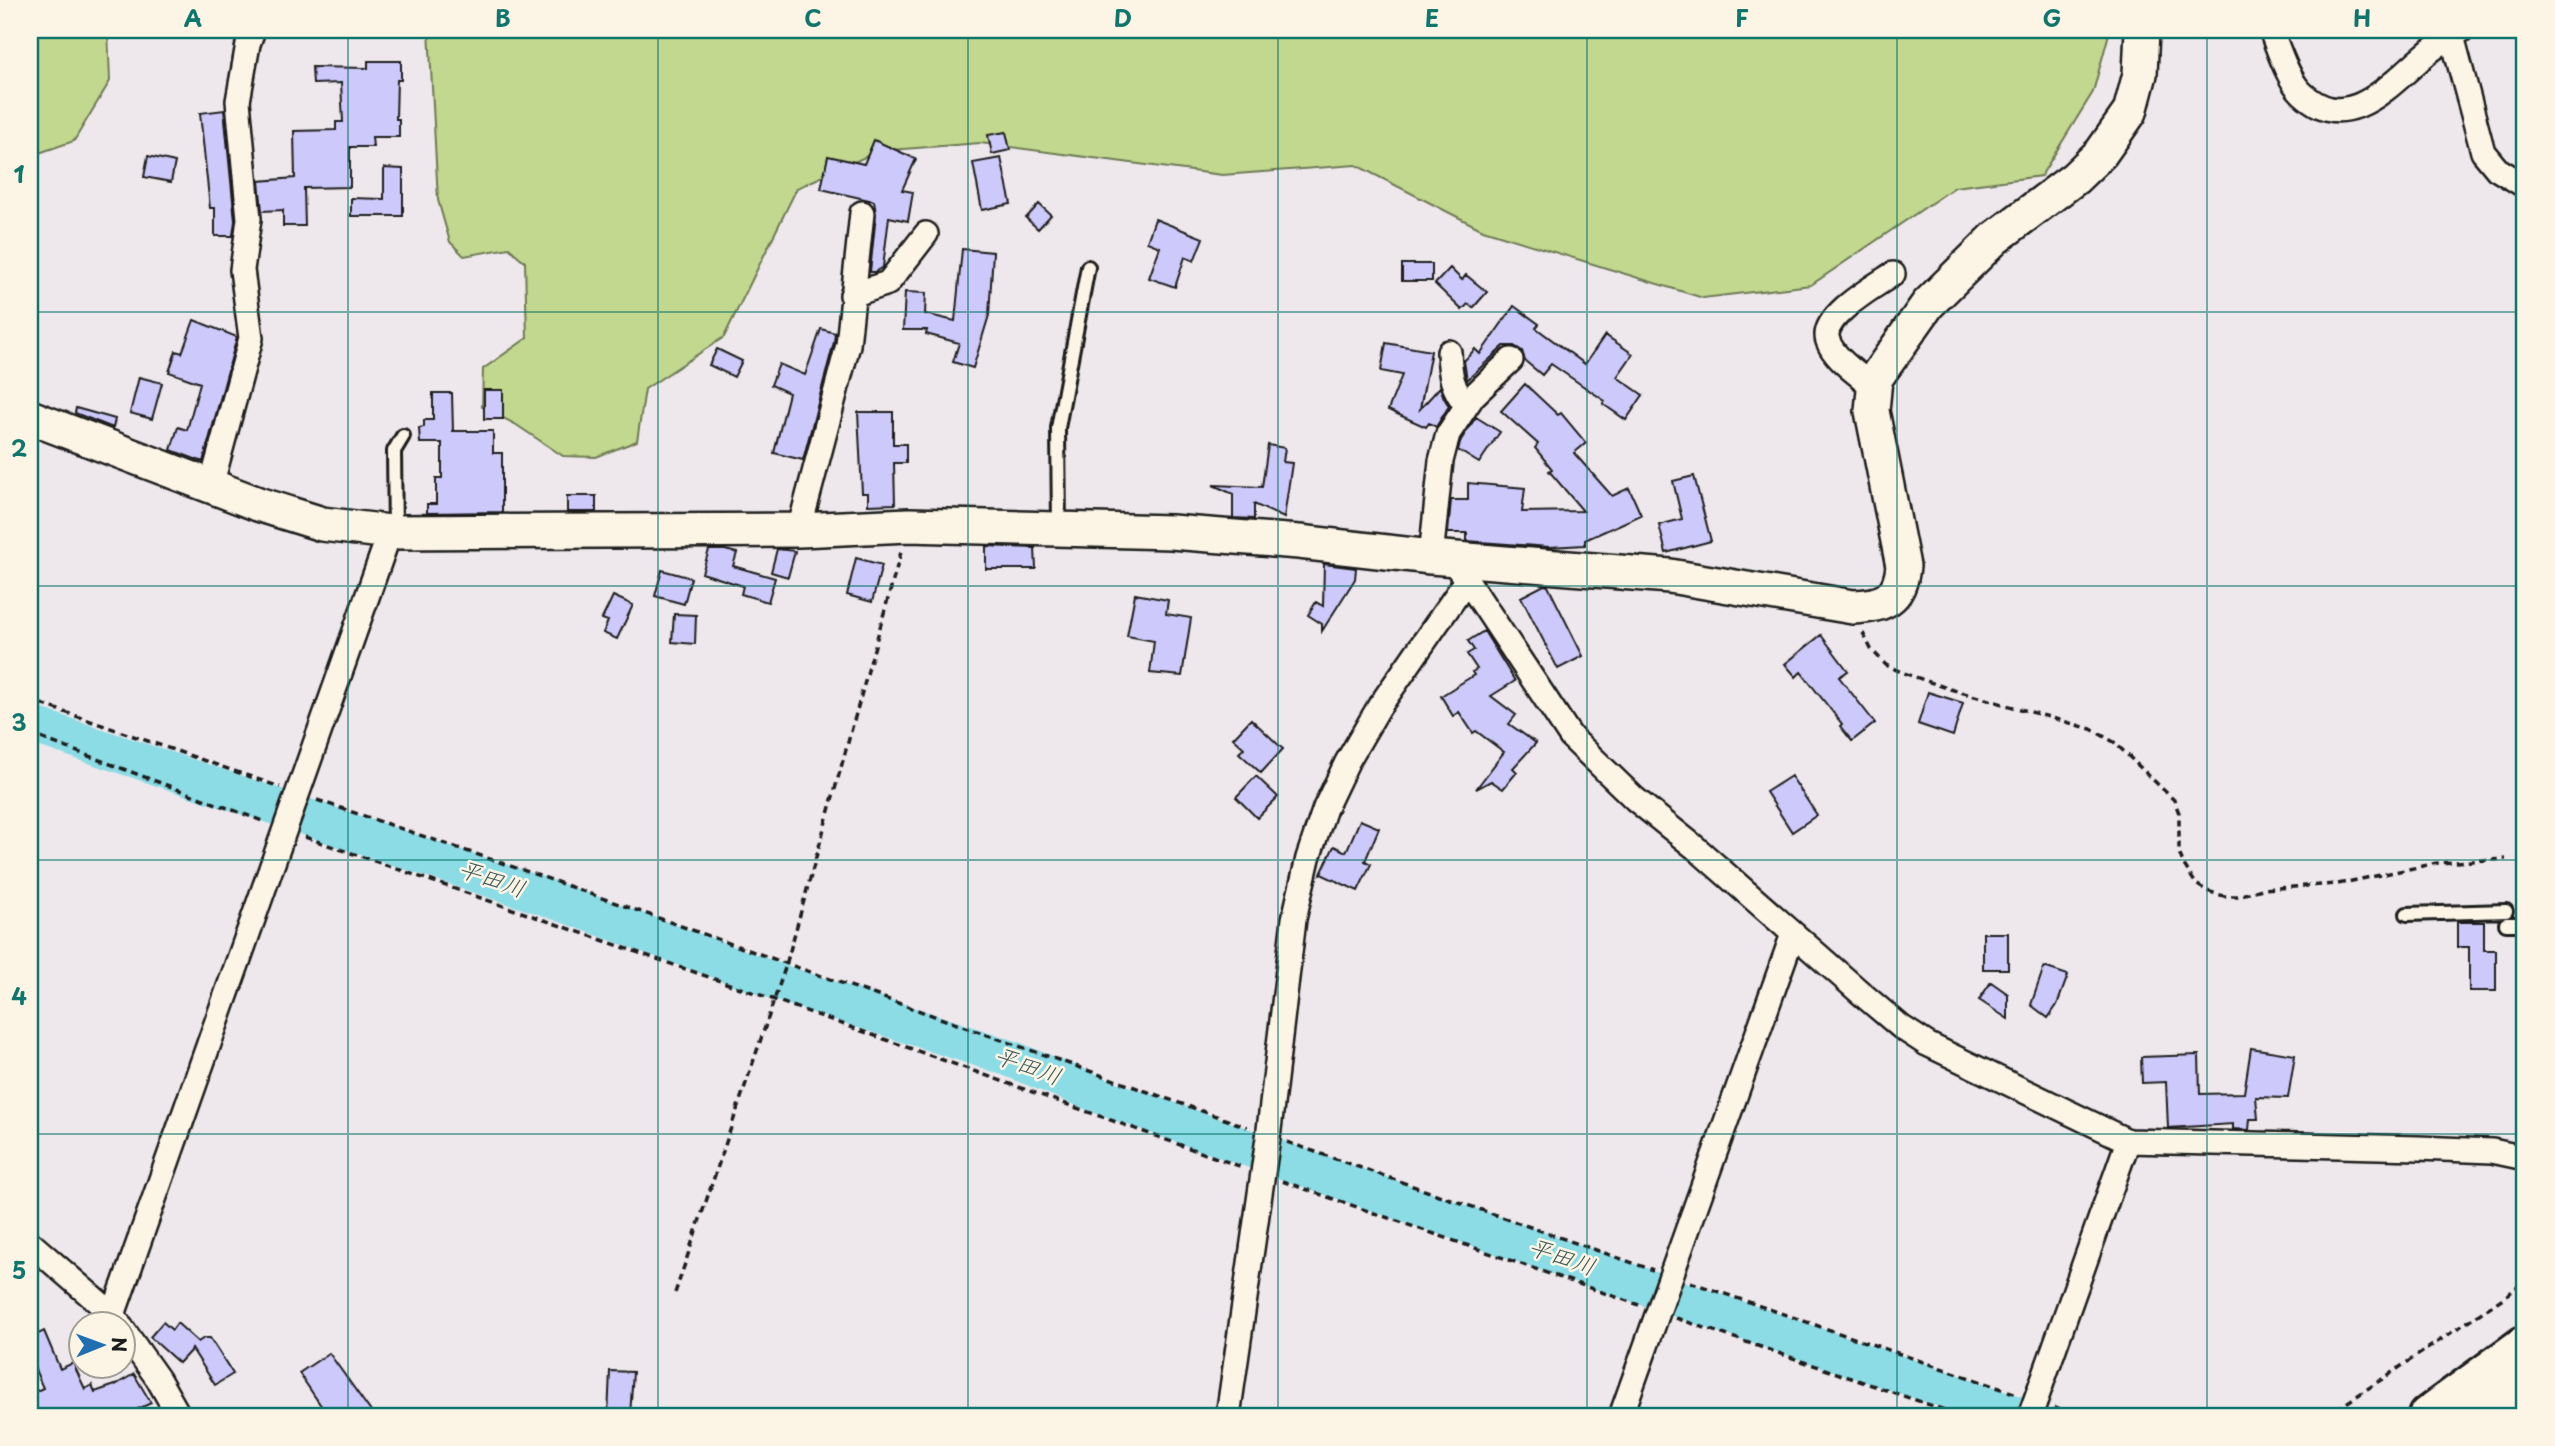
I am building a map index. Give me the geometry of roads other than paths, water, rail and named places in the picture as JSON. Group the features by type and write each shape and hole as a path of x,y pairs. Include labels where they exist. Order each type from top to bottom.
{"highway":[{"path":"2428,1416 2525,1345"},
{"path":"2489,1416 2525,1389"}],"street":[{"path":"211,486 251,338 242,270 249,219 238,101 247,44 253,30"},
{"path":"30,417 258,504 322,524 393,532 799,530 909,525 1171,532 1299,542 1449,565 1670,576 1860,607 1882,602 1895,593 1902,582 1903,566 1872,411 1875,379 1928,304 1995,238 2075,178 2101,153 2130,111 2140,74 2142,30"},
{"path":"2271,30 2286,67 2301,92 2323,107 2352,109 2380,95 2420,59 2457,33 2483,152 2497,169 2525,186"},
{"path":"799,530 848,345 862,213"},
{"path":"852,295 888,283 926,234"},
{"path":"1874,388 1841,359 1828,342 1827,329 1832,319 1857,298 1893,274"},
{"path":"1449,352 1452,384 1466,405"},
{"path":"1228,1416 1263,1174 1294,919 1308,858 1325,808 1380,707 1449,565 1441,461 1448,434 1466,405 1511,360"},
{"path":"122,1310 298,796 393,532"},
{"path":"1449,565 1570,737 1636,799 1901,1027 1927,1044 2128,1141 2492,1151 2525,1158"},
{"path":"1621,1416 1793,934"},
{"path":"2034,1407 2128,1141"},
{"path":"30,1243 105,1310"},
{"path":"136,1348 179,1416"}],"lane":[{"path":"1059,528 1058,428 1088,267"},
{"path":"393,532 394,452 403,436"},
{"path":"2407,914 2506,917 2525,925"}],"waterway":[{"name":"平田川","path":"30,724 554,900 781,983 1009,1058 1104,1097 1299,1166 2023,1416"}]}
